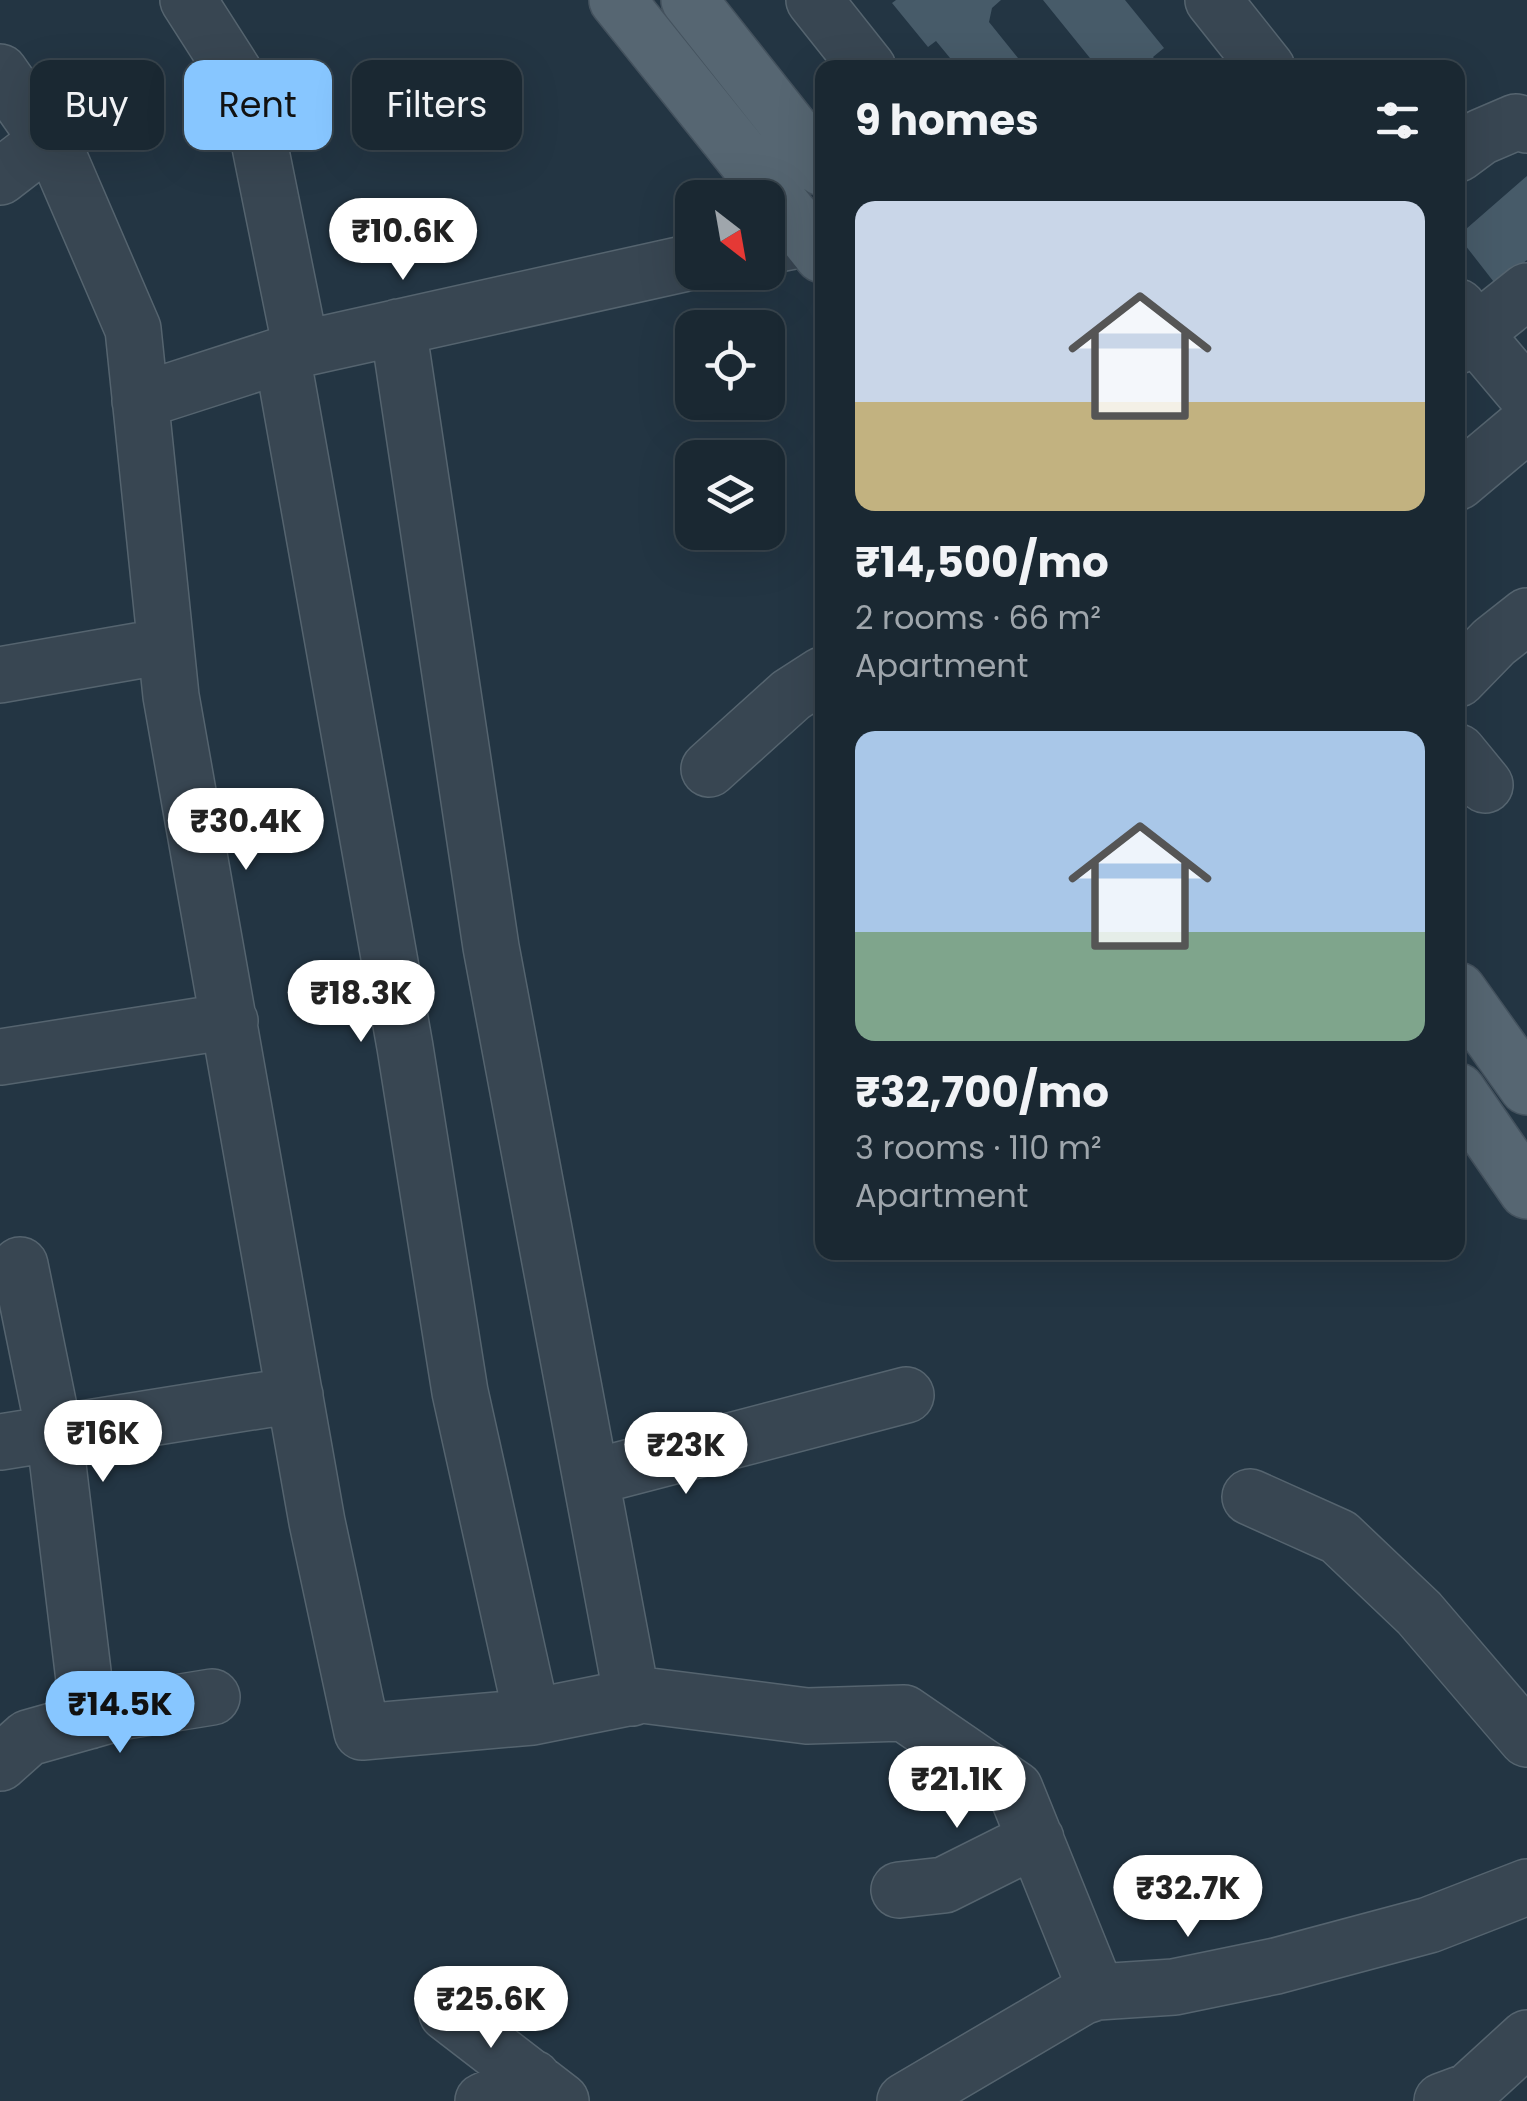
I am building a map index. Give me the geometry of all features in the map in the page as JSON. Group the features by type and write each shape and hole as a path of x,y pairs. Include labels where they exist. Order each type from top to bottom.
{"main road":[{"path":"617,0 800,246"},
{"path":"689,0 815,159"},
{"path":"1465,1000 1527,1087"},
{"path":"1465,1101 1527,1191"}],"street":[{"path":"188,0 250,97 460,1392 532,1717"},
{"path":"1213,0 1261,60"},
{"path":"824,4 862,60"},
{"path":"0,72 30,114"},
{"path":"1465,149 1481,137 1516,122 1527,126"},
{"path":"0,178 35,150"},
{"path":"55,150 133,329 171,696 317,1522 362,1732 532,1717 632,1698 678,1699 808,1716 904,1713 1014,1789 1098,1992"},
{"path":"140,401 291,352 675,266"},
{"path":"1465,327 1527,291"},
{"path":"398,327 491,947 632,1698"},
{"path":"1465,330 1527,396"},
{"path":"1465,476 1527,424"},
{"path":"1465,672 1527,616"},
{"path":"0,675 165,646"},
{"path":"709,770 791,694 815,679"},
{"path":"0,1057 230,1021"},
{"path":"20,1265 54,1432 90,1721"},
{"path":"0,1442 294,1396"},
{"path":"592,1478 906,1396"},
{"path":"1250,1497 1339,1537 1418,1613 1527,1739"},
{"path":"0,1763 28,1738 120,1712 212,1697"},
{"path":"899,1890 944,1885 1036,1839"},
{"path":"904,2101 962,2086 1082,1997 1098,1992 1174,1987 1276,1966 1430,1925 1527,1886"},
{"path":"447,2013 547,2090"},
{"path":"1442,2101 1469,2091 1527,2038"},
{"path":"483,2101 547,2090"}],"building":[{"path":"1001,0 992,8 989,22 1020,60 948,60 936,41 928,47 892,3"},
{"path":"1043,0 1125,0 1164,48 1153,57 1155,60 1092,60"},
{"path":"1527,176 1527,260 1497,286 1465,245 1465,230"}]}
